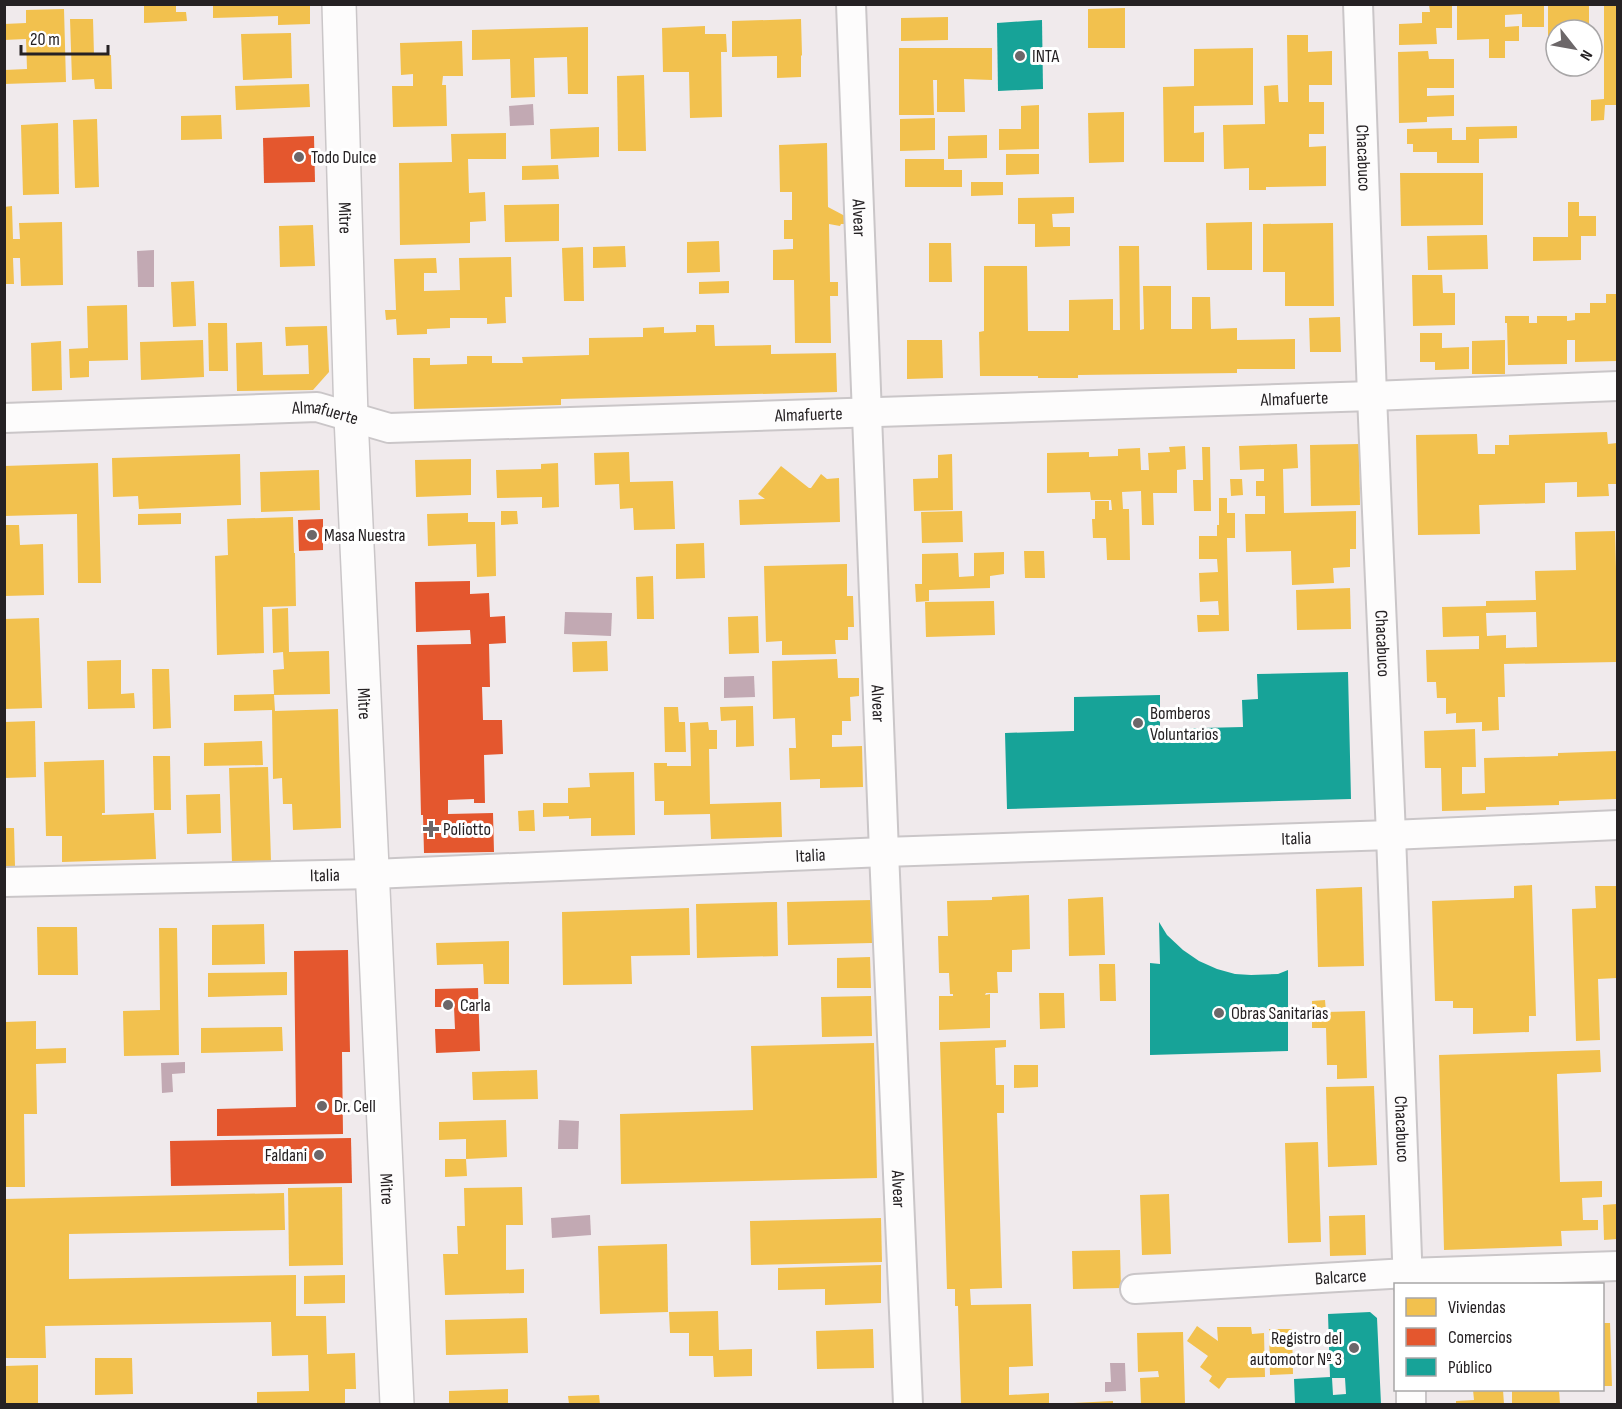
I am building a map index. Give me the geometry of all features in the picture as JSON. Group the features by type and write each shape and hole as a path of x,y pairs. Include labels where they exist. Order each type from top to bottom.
{"street":[{"name":"Mitre","path":"339,4 351,417 398,1404"},
{"name":"Alvear","path":"852,4 884,852 908,1404"},
{"name":"Chacabuco","path":"1358,4 1407,1279"},
{"name":"Almafuerte","path":"4,418 317,407 389,428 1617,386"},
{"name":"Italia","path":"4,882 372,874 884,852 1617,825"},
{"name":"Balcarce","path":"1135,1289 1407,1279 1617,1266"}],"shaded area":[{"path":"533,104 534,125 510,126 509,106"},
{"path":"154,250 154,287 138,287 137,251"},
{"path":"565,612 612,613 611,636 564,634"},
{"path":"754,676 755,697 724,698 724,677"},
{"path":"185,1062 185,1073 172,1074 173,1092 162,1093 161,1063"},
{"path":"559,1120 579,1121 578,1149 558,1149"},
{"path":"590,1215 591,1235 552,1238 551,1218"},
{"path":"1110,1363 1125,1363 1126,1391 1105,1392 1105,1382 1111,1382"}],"building: Viviendas":[{"path":"144,4 176,4 176,12 186,12 187,21 144,23"},
{"path":"213,4 310,4 310,24 278,25 278,16 213,18"},
{"path":"1604,4 1617,4 1617,105 1605,105 1604,120 1591,121 1591,100 1604,99"},
{"path":"1429,5 1452,5 1452,28 1436,28 1437,44 1399,45 1399,24 1422,23 1422,12 1430,12"},
{"path":"1457,5 1544,5 1544,27 1522,27 1522,14 1505,15 1505,27 1519,26 1519,41 1505,41 1505,58 1489,58 1489,39 1457,40"},
{"path":"1589,5 1589,18 1548,18 1548,6"},
{"path":"1125,8 1125,48 1088,48 1088,9"},
{"path":"64,9 66,82 4,84 4,70 27,69 26,39 4,40 4,24 26,23 26,10"},
{"path":"948,17 948,40 901,41 901,18"},
{"path":"70,19 93,19 94,55 111,55 112,89 95,89 94,79 72,80"},
{"path":"801,19 801,77 777,78 777,56 732,57 732,21"},
{"path":"705,26 705,34 726,34 727,52 721,52 722,117 690,118 689,72 663,72 662,28"},
{"path":"588,27 588,94 568,94 567,57 534,58 535,97 511,98 510,59 472,60 472,30"},
{"path":"291,33 292,78 243,80 241,34"},
{"path":"1287,35 1308,35 1308,52 1332,51 1332,85 1309,85 1309,102 1324,102 1324,134 1309,134 1309,147 1326,146 1326,186 1266,187 1266,190 1249,190 1249,168 1224,169 1223,125 1265,124 1264,86 1278,85 1279,102 1288,102"},
{"path":"462,41 463,76 443,76 442,85 446,85 447,126 393,127 392,86 413,86 413,74 401,75 400,43"},
{"path":"899,48 992,48 992,80 964,79 965,112 937,112 937,80 933,80 934,115 899,115"},
{"path":"1253,48 1253,105 1194,106 1194,133 1204,132 1204,162 1164,162 1163,87 1194,86 1194,49"},
{"path":"1428,51 1429,59 1454,59 1454,88 1427,88 1427,96 1454,95 1454,116 1427,117 1427,122 1399,123 1398,52"},
{"path":"644,75 646,151 618,151 617,76"},
{"path":"309,84 310,107 236,110 235,86"},
{"path":"1039,105 1039,149 999,150 999,129 1021,129 1021,106"},
{"path":"1124,112 1124,162 1089,163 1088,113"},
{"path":"221,115 222,139 181,140 181,116"},
{"path":"935,118 935,150 900,151 900,119"},
{"path":"97,119 99,187 75,188 73,120"},
{"path":"58,123 59,194 23,195 21,125"},
{"path":"1517,126 1517,138 1479,139 1479,163 1437,163 1437,152 1413,152 1413,144 1407,144 1407,129 1452,128 1452,140 1466,140 1466,127"},
{"path":"599,127 599,157 551,159 550,129"},
{"path":"506,133 506,159 468,159 469,193 485,192 486,221 470,222 470,243 400,245 399,163 452,162 451,134"},
{"path":"987,135 987,158 948,159 948,136"},
{"path":"827,143 828,207 845,216 845,224 840,226 829,224 830,282 838,282 838,296 830,296 831,343 795,343 794,280 773,280 773,250 793,249 793,239 784,239 784,220 792,220 792,192 780,192 779,145"},
{"path":"1006,154 1039,154 1039,174 1006,175"},
{"path":"905,159 944,159 944,170 962,170 962,187 905,187"},
{"path":"558,165 559,179 522,180 522,166"},
{"path":"1400,173 1483,173 1483,225 1401,226"},
{"path":"971,182 1003,182 1003,195 971,196"},
{"path":"1074,197 1074,213 1052,214 1053,227 1070,227 1070,246 1035,247 1035,224 1018,224 1018,198"},
{"path":"1568,202 1579,202 1579,216 1596,216 1596,236 1581,236 1581,260 1533,261 1533,237 1568,237"},
{"path":"559,204 559,241 505,242 504,205"},
{"path":"12,206 13,239 20,239 19,223 62,222 63,285 21,286 20,258 13,258 14,284 4,284 4,207"},
{"path":"1252,222 1252,270 1207,270 1206,223"},
{"path":"1333,223 1334,306 1285,306 1285,272 1263,272 1263,224"},
{"path":"313,225 315,266 280,267 279,226"},
{"path":"1487,235 1488,269 1428,270 1427,236"},
{"path":"719,241 720,272 687,273 687,242"},
{"path":"929,243 951,243 952,282 929,282"},
{"path":"625,246 626,267 593,268 593,247"},
{"path":"1119,246 1139,246 1140,330 1144,329 1143,286 1171,286 1171,329 1192,329 1192,297 1210,297 1211,329 1237,328 1237,340 1295,339 1295,369 1237,369 1237,373 1078,375 1078,378 980,376 979,332 984,331 984,266 1027,266 1028,331 1069,331 1069,300 1113,299 1113,330 1120,330"},
{"path":"583,247 584,301 564,301 562,248"},
{"path":"511,257 512,297 505,297 506,323 487,324 487,318 450,318 450,328 427,329 427,334 397,335 396,319 386,320 385,310 396,310 394,259 436,258 437,273 424,273 424,291 460,290 459,258"},
{"path":"1412,275 1442,275 1443,293 1455,293 1455,325 1413,326"},
{"path":"194,281 196,326 173,327 171,282"},
{"path":"729,281 729,293 699,294 699,282"},
{"path":"1606,294 1617,294 1617,361 1575,362 1575,340 1567,340 1567,364 1508,365 1505,316 1529,316 1529,323 1537,323 1537,316 1567,316 1567,321 1575,320 1575,313 1590,313 1590,303 1606,303"},
{"path":"127,305 128,360 89,361 89,377 70,378 69,349 88,348 87,306"},
{"path":"1340,317 1341,352 1310,352 1309,318"},
{"path":"208,323 227,323 228,371 209,371"},
{"path":"696,325 714,325 715,346 771,345 771,354 836,353 837,392 561,399 561,405 414,409 413,358 430,358 430,365 467,364 467,356 492,356 492,363 523,363 522,357 589,355 589,338 643,337 643,328 664,327 664,333 696,332"},
{"path":"327,326 329,372 313,390 237,391 236,343 262,342 263,375 309,374 308,345 286,346 285,327"},
{"path":"1420,333 1442,333 1442,348 1469,347 1469,369 1435,370 1435,362 1420,362"},
{"path":"203,340 204,377 141,380 140,342"},
{"path":"907,340 942,340 943,378 907,379"},
{"path":"1505,340 1505,374 1472,374 1472,341"},
{"path":"61,341 62,390 32,391 31,343"},
{"path":"1607,432 1608,444 1617,443 1617,484 1608,484 1609,496 1577,497 1577,482 1545,483 1545,503 1479,505 1480,534 1418,535 1416,435 1477,434 1478,454 1495,454 1495,445 1509,445 1509,435"},
{"path":"1297,444 1298,468 1283,469 1284,513 1356,511 1356,549 1350,549 1350,567 1333,568 1334,583 1292,585 1291,551 1246,552 1245,514 1265,514 1265,496 1256,496 1256,481 1264,481 1264,469 1240,470 1239,446"},
{"path":"1359,444 1360,505 1311,506 1310,445"},
{"path":"1185,446 1186,469 1177,470 1177,493 1153,493 1154,525 1142,525 1141,491 1122,492 1123,509 1129,509 1130,560 1107,560 1106,538 1093,538 1092,519 1095,519 1095,501 1109,501 1109,510 1112,510 1111,500 1091,500 1090,492 1047,493 1047,453 1089,452 1089,457 1118,456 1118,449 1140,448 1141,470 1149,470 1148,453 1170,452 1169,447"},
{"path":"1202,447 1210,447 1211,511 1194,511 1193,480 1203,480"},
{"path":"629,452 630,482 673,481 675,529 634,530 633,508 620,509 619,484 595,485 594,453"},
{"path":"240,454 241,505 139,509 138,496 113,497 112,458"},
{"path":"952,454 953,510 914,511 913,479 938,478 938,455"},
{"path":"471,459 471,495 416,497 415,460"},
{"path":"98,463 101,583 78,583 77,514 4,516 4,466"},
{"path":"558,463 559,507 542,508 542,497 497,498 496,470 541,469 541,464"},
{"path":"781,466 809,488 821,474 827,479 839,478 840,522 740,525 739,500 765,499 758,494"},
{"path":"319,470 320,510 261,512 260,472"},
{"path":"1230,479 1242,479 1243,495 1231,496"},
{"path":"1219,498 1227,498 1227,513 1235,513 1235,538 1227,538 1229,631 1198,632 1197,615 1219,615 1218,601 1200,602 1199,573 1218,572 1217,559 1199,559 1199,536 1217,536"},
{"path":"501,511 517,511 518,524 501,525"},
{"path":"962,511 963,542 922,543 921,512"},
{"path":"181,513 181,524 138,525 138,514"},
{"path":"468,513 468,522 495,522 496,576 477,577 476,544 428,546 427,514"},
{"path":"293,517 296,606 263,607 264,653 217,655 215,556 228,555 227,519"},
{"path":"4,525 19,525 20,545 43,544 44,595 4,596"},
{"path":"1615,531 1617,662 1504,664 1505,697 1498,697 1499,730 1482,731 1482,722 1456,723 1456,713 1446,714 1446,698 1437,698 1436,682 1427,682 1426,650 1479,649 1479,636 1443,637 1442,607 1486,606 1486,601 1536,600 1535,571 1576,570 1575,532","holes":["1536,612 1537,647 1506,648 1506,635 1487,636 1486,613"]},
{"path":"704,543 705,578 676,579 676,544"},
{"path":"1024,551 1044,551 1045,578 1025,578"},
{"path":"1004,552 1004,574 990,576 990,588 929,590 929,601 916,602 915,584 922,584 922,554 958,553 959,577 974,576 974,553"},
{"path":"847,564 847,596 853,596 854,627 848,627 848,640 835,640 836,654 782,655 782,641 766,642 764,566"},
{"path":"653,576 654,619 637,619 636,577"},
{"path":"1350,588 1351,629 1297,630 1296,590"},
{"path":"994,601 995,635 926,637 925,602"},
{"path":"288,608 289,652 329,651 330,694 274,695 275,711 338,709 341,828 293,830 292,804 283,804 282,778 273,779 272,710 234,711 234,695 274,694 273,670 284,669 283,652 273,653 272,609"},
{"path":"758,616 759,653 729,654 728,617"},
{"path":"39,618 42,708 4,709 4,619"},
{"path":"607,641 608,671 573,672 572,642"},
{"path":"837,659 838,678 859,678 859,696 850,697 851,721 842,721 842,735 832,735 832,747 862,746 863,787 820,788 820,779 790,780 789,748 796,748 795,718 773,719 772,661"},
{"path":"121,660 121,694 134,693 135,708 88,709 87,661"},
{"path":"152,669 169,669 171,728 153,729"},
{"path":"753,706 754,746 736,747 736,720 721,721 720,707"},
{"path":"664,707 678,707 679,722 685,722 686,752 665,752"},
{"path":"35,721 36,777 4,778 4,722"},
{"path":"708,722 709,730 717,730 717,749 709,749 710,804 781,802 782,837 711,839 710,814 664,815 664,801 655,801 654,763 667,763 667,766 691,766 690,723"},
{"path":"1475,729 1476,767 1462,767 1462,794 1485,793 1484,758 1558,756 1558,753 1617,751 1617,799 1559,801 1559,805 1442,811 1441,768 1425,768 1424,731"},
{"path":"262,741 263,765 204,766 204,743"},
{"path":"153,756 170,756 171,810 154,810"},
{"path":"104,760 105,813 102,815 154,813 156,859 62,862 62,836 46,836 44,762"},
{"path":"268,767 271,861 232,862 229,768"},
{"path":"634,772 635,835 591,836 591,818 543,817 543,803 568,803 568,788 590,787 589,773"},
{"path":"220,794 221,833 187,834 186,795"},
{"path":"534,810 535,831 519,831 518,811"},
{"path":"4,828 14,828 15,866 4,866"},
{"path":"1532,885 1536,1016 1529,1016 1529,1032 1473,1034 1473,1008 1453,1008 1453,1001 1435,1001 1432,901 1514,898 1514,886"},
{"path":"1595,886 1617,886 1617,978 1598,979 1600,1040 1576,1041 1572,909 1596,908"},
{"path":"1362,887 1364,966 1318,967 1316,889"},
{"path":"1029,895 1030,949 1012,950 1012,972 997,972 998,993 986,993 985,995 990,994 990,1028 939,1030 939,996 953,996 950,994 949,973 939,973 938,936 948,936 947,901 992,900 992,897"},
{"path":"1103,897 1105,955 1069,956 1068,899"},
{"path":"872,900 872,943 788,945 787,902"},
{"path":"777,902 778,956 697,958 696,904"},
{"path":"689,908 690,955 631,956 632,984 563,985 562,912"},
{"path":"264,924 265,964 212,965 212,925"},
{"path":"37,927 77,927 78,975 38,975"},
{"path":"159,928 177,928 179,1055 124,1056 123,1011 160,1010"},
{"path":"509,941 509,984 484,984 483,964 437,965 436,943"},
{"path":"870,957 871,988 837,988 837,958"},
{"path":"1099,964 1115,964 1116,1001 1100,1001"},
{"path":"287,972 287,995 208,997 208,973"},
{"path":"1039,993 1064,993 1065,1028 1040,1029"},
{"path":"871,996 872,1036 822,1037 821,997"},
{"path":"1325,1000 1326,1012 1365,1011 1367,1078 1337,1079 1337,1065 1327,1065 1326,1028 1312,1028 1312,1001"},
{"path":"36,1021 36,1049 66,1048 66,1063 36,1064 37,1114 24,1114 25,1187 5,1187 5,1022"},
{"path":"282,1027 283,1051 201,1053 201,1028"},
{"path":"1006,1040 1006,1047 995,1048 996,1085 1004,1085 1004,1113 997,1113 1002,1288 970,1289 971,1305 1031,1304 1033,1366 1009,1367 1009,1395 1049,1393 1049,1404 961,1404 958,1306 955,1306 955,1289 947,1289 940,1042"},
{"path":"874,1043 877,1178 621,1184 620,1114 753,1110 751,1046"},
{"path":"1600,1050 1601,1072 1557,1074 1560,1182 1602,1181 1602,1197 1582,1198 1583,1220 1598,1220 1598,1230 1561,1231 1562,1246 1444,1250 1439,1055"},
{"path":"1014,1065 1038,1065 1038,1087 1014,1088"},
{"path":"537,1070 538,1099 473,1100 472,1072"},
{"path":"1374,1086 1377,1165 1328,1167 1326,1087"},
{"path":"506,1120 507,1157 466,1159 466,1139 439,1140 439,1122"},
{"path":"1318,1142 1321,1242 1288,1243 1285,1143"},
{"path":"445,1159 466,1159 467,1176 445,1177"},
{"path":"342,1187 343,1265 289,1266 288,1188"},
{"path":"522,1187 523,1225 506,1225 506,1270 524,1269 524,1293 445,1295 443,1254 458,1254 457,1226 465,1226 464,1188"},
{"path":"284,1193 285,1230 69,1234 69,1279 296,1275 296,1316 326,1316 327,1354 355,1353 356,1389 345,1389 345,1404 257,1404 257,1392 309,1391 308,1355 272,1356 271,1322 45,1326 46,1358 4,1358 4,1199"},
{"path":"1169,1194 1171,1254 1142,1255 1140,1195"},
{"path":"1617,1204 1617,1239 1604,1240 1603,1205"},
{"path":"1365,1215 1366,1255 1330,1256 1329,1216"},
{"path":"881,1218 882,1262 751,1265 750,1221"},
{"path":"667,1244 668,1312 600,1314 598,1246"},
{"path":"1120,1250 1121,1288 1073,1289 1072,1251"},
{"path":"881,1265 881,1303 825,1305 825,1289 778,1290 778,1268"},
{"path":"345,1275 345,1303 304,1304 304,1276"},
{"path":"718,1311 719,1350 752,1349 752,1376 714,1377 713,1356 689,1356 689,1333 670,1333 669,1312"},
{"path":"527,1318 528,1353 446,1355 445,1320"},
{"path":"1604,1323 1610,1323 1612,1386 1604,1386"},
{"path":"1197,1326 1218,1341 1217,1327 1251,1327 1252,1334 1264,1333 1265,1377 1227,1378 1219,1389 1209,1381 1212,1376 1200,1367 1208,1356 1187,1341"},
{"path":"873,1329 874,1368 817,1369 816,1331"},
{"path":"1269,1329 1292,1329 1293,1374 1270,1375"},
{"path":"1183,1332 1185,1404 1141,1404 1140,1378 1159,1377 1158,1371 1138,1372 1137,1333"},
{"path":"95,1358 132,1358 133,1394 95,1395"},
{"path":"38,1365 38,1404 5,1404 5,1366"},
{"path":"508,1389 508,1404 449,1404 449,1391"},
{"path":"1473,1391 1503,1391 1504,1404 1456,1404 1456,1401 1474,1400"},
{"path":"1512,1391 1559,1391 1560,1404 1512,1404"},
{"path":"599,1395 600,1404 569,1404 568,1396"},
{"path":"1113,1401 1113,1404 1073,1404 1073,1403"}],"building: Comercios":[{"path":"314,136 315,182 264,183 263,138"},
{"path":"323,519 323,550 299,551 298,520"},
{"path":"470,581 470,594 489,593 490,617 505,616 506,643 489,644 490,687 482,687 483,720 502,720 503,754 484,755 485,803 474,803 474,799 448,800 448,814 493,813 494,852 424,853 417,645 471,644 470,630 416,632 415,582"},
{"path":"348,950 350,1052 342,1052 343,1134 217,1136 217,1109 296,1107 294,951"},
{"path":"478,988 480,1051 436,1053 435,1029 455,1029 454,1007 435,1007 435,989"},
{"path":"351,1138 352,1183 171,1186 170,1141"}],"building: Público":[{"name":"INTA","path":"1042,20 1043,89 998,91 997,23"},
{"path":"1348,672 1351,799 1007,809 1005,733 1074,731 1074,697 1160,695 1160,729 1243,727 1242,700 1258,699 1257,674"},
{"name":"Obras Sanitarias","path":"1159,922 1167,935 1183,950 1217,969 1251,975 1278,974 1288,970 1288,1051 1150,1055 1150,963 1160,964"},
{"name":"Registro del automotor Nº 3","path":"1370,1312 1377,1318 1381,1404 1295,1404 1294,1379 1330,1377 1328,1314","holes":["1332,1378 1345,1378 1346,1394 1333,1395"]}],"place":[{"name":"INTA","path":"1020,56"},
{"name":"Todo Dulce","path":"299,157"},
{"name":"Masa Nuestra","path":"312,535"},
{"name":"Bomberos Voluntarios","path":"1138,723"},
{"name":"Poliotto","path":"431,829"},
{"name":"Carla","path":"448,1005"},
{"name":"Obras Sanitarias","path":"1219,1013"},
{"name":"Dr. Cell","path":"322,1106"},
{"name":"Faldani","path":"319,1155"},
{"name":"Registro del automotor Nº 3","path":"1354,1348"}]}
